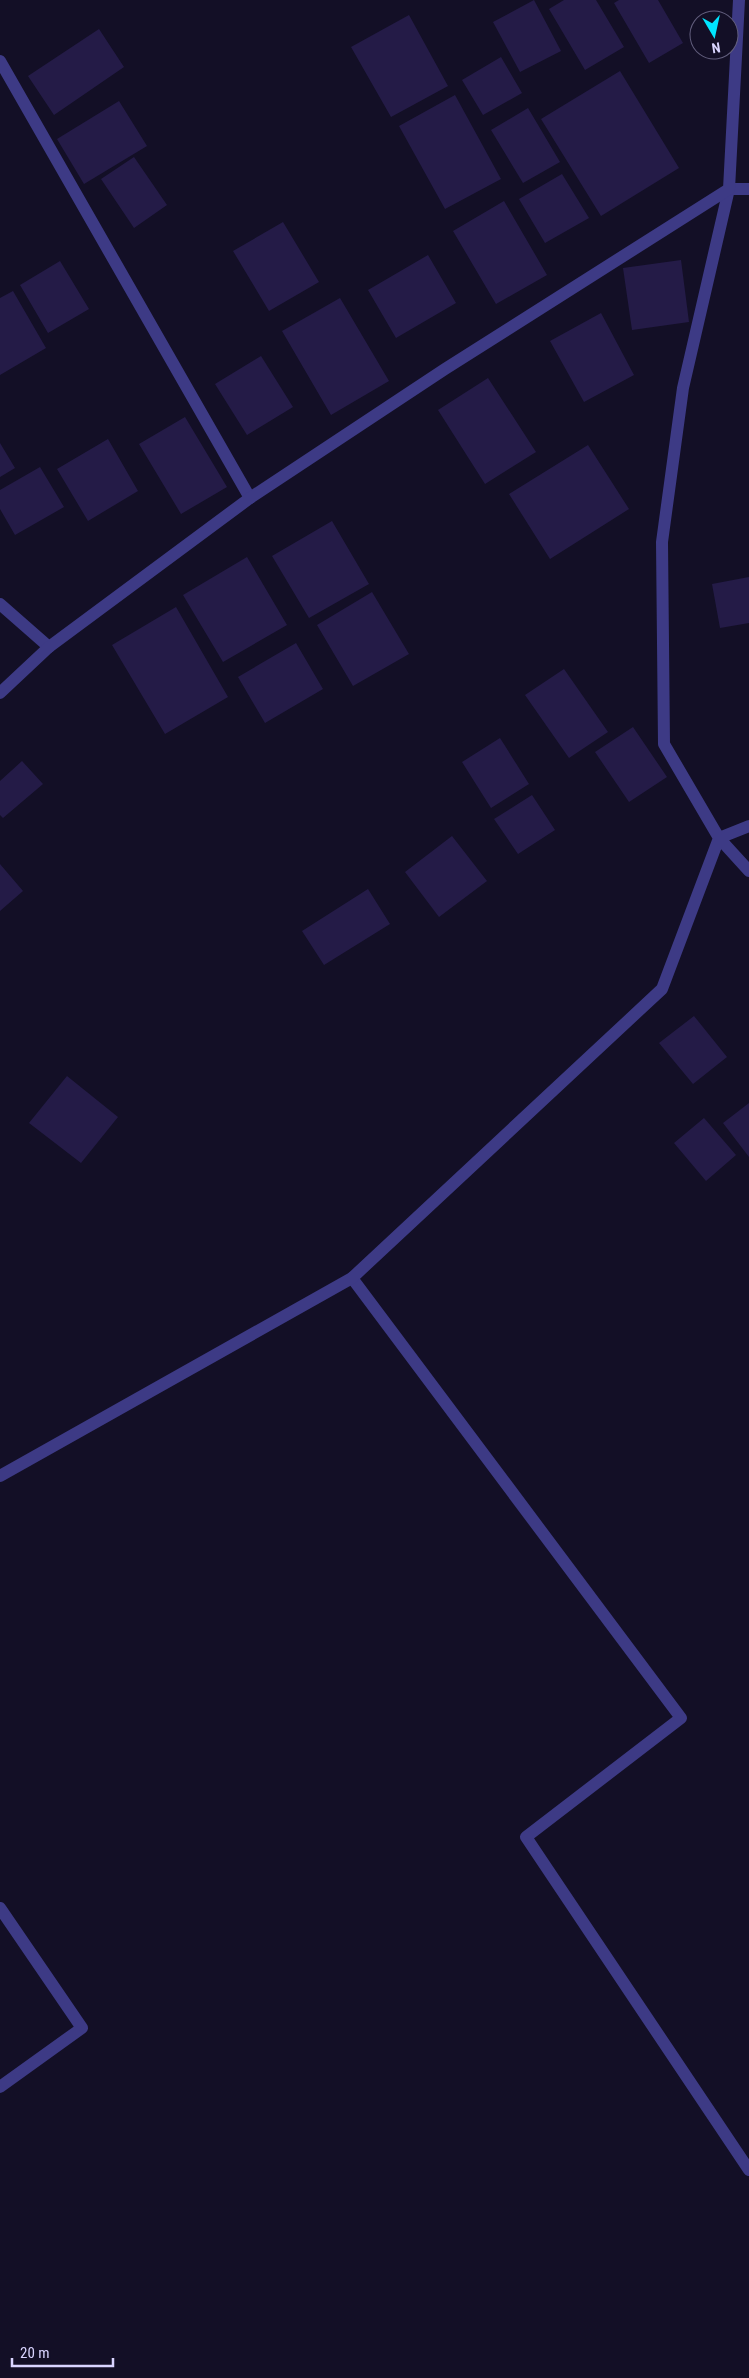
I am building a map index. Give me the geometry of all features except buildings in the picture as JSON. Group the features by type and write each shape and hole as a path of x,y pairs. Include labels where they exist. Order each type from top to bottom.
{"street":[{"path":"739,0 729,189 683,388 662,542 664,744 719,838 749,871"},
{"path":"0,62 250,498"},
{"path":"0,693 49,647 250,498 445,369 729,189 749,189"},
{"path":"0,604 49,647"},
{"path":"0,1476 352,1278 662,989 719,838 749,826"},
{"path":"352,1278 681,1718 526,1837 749,2170"},
{"path":"0,1908 82,2028 0,2087"}]}
